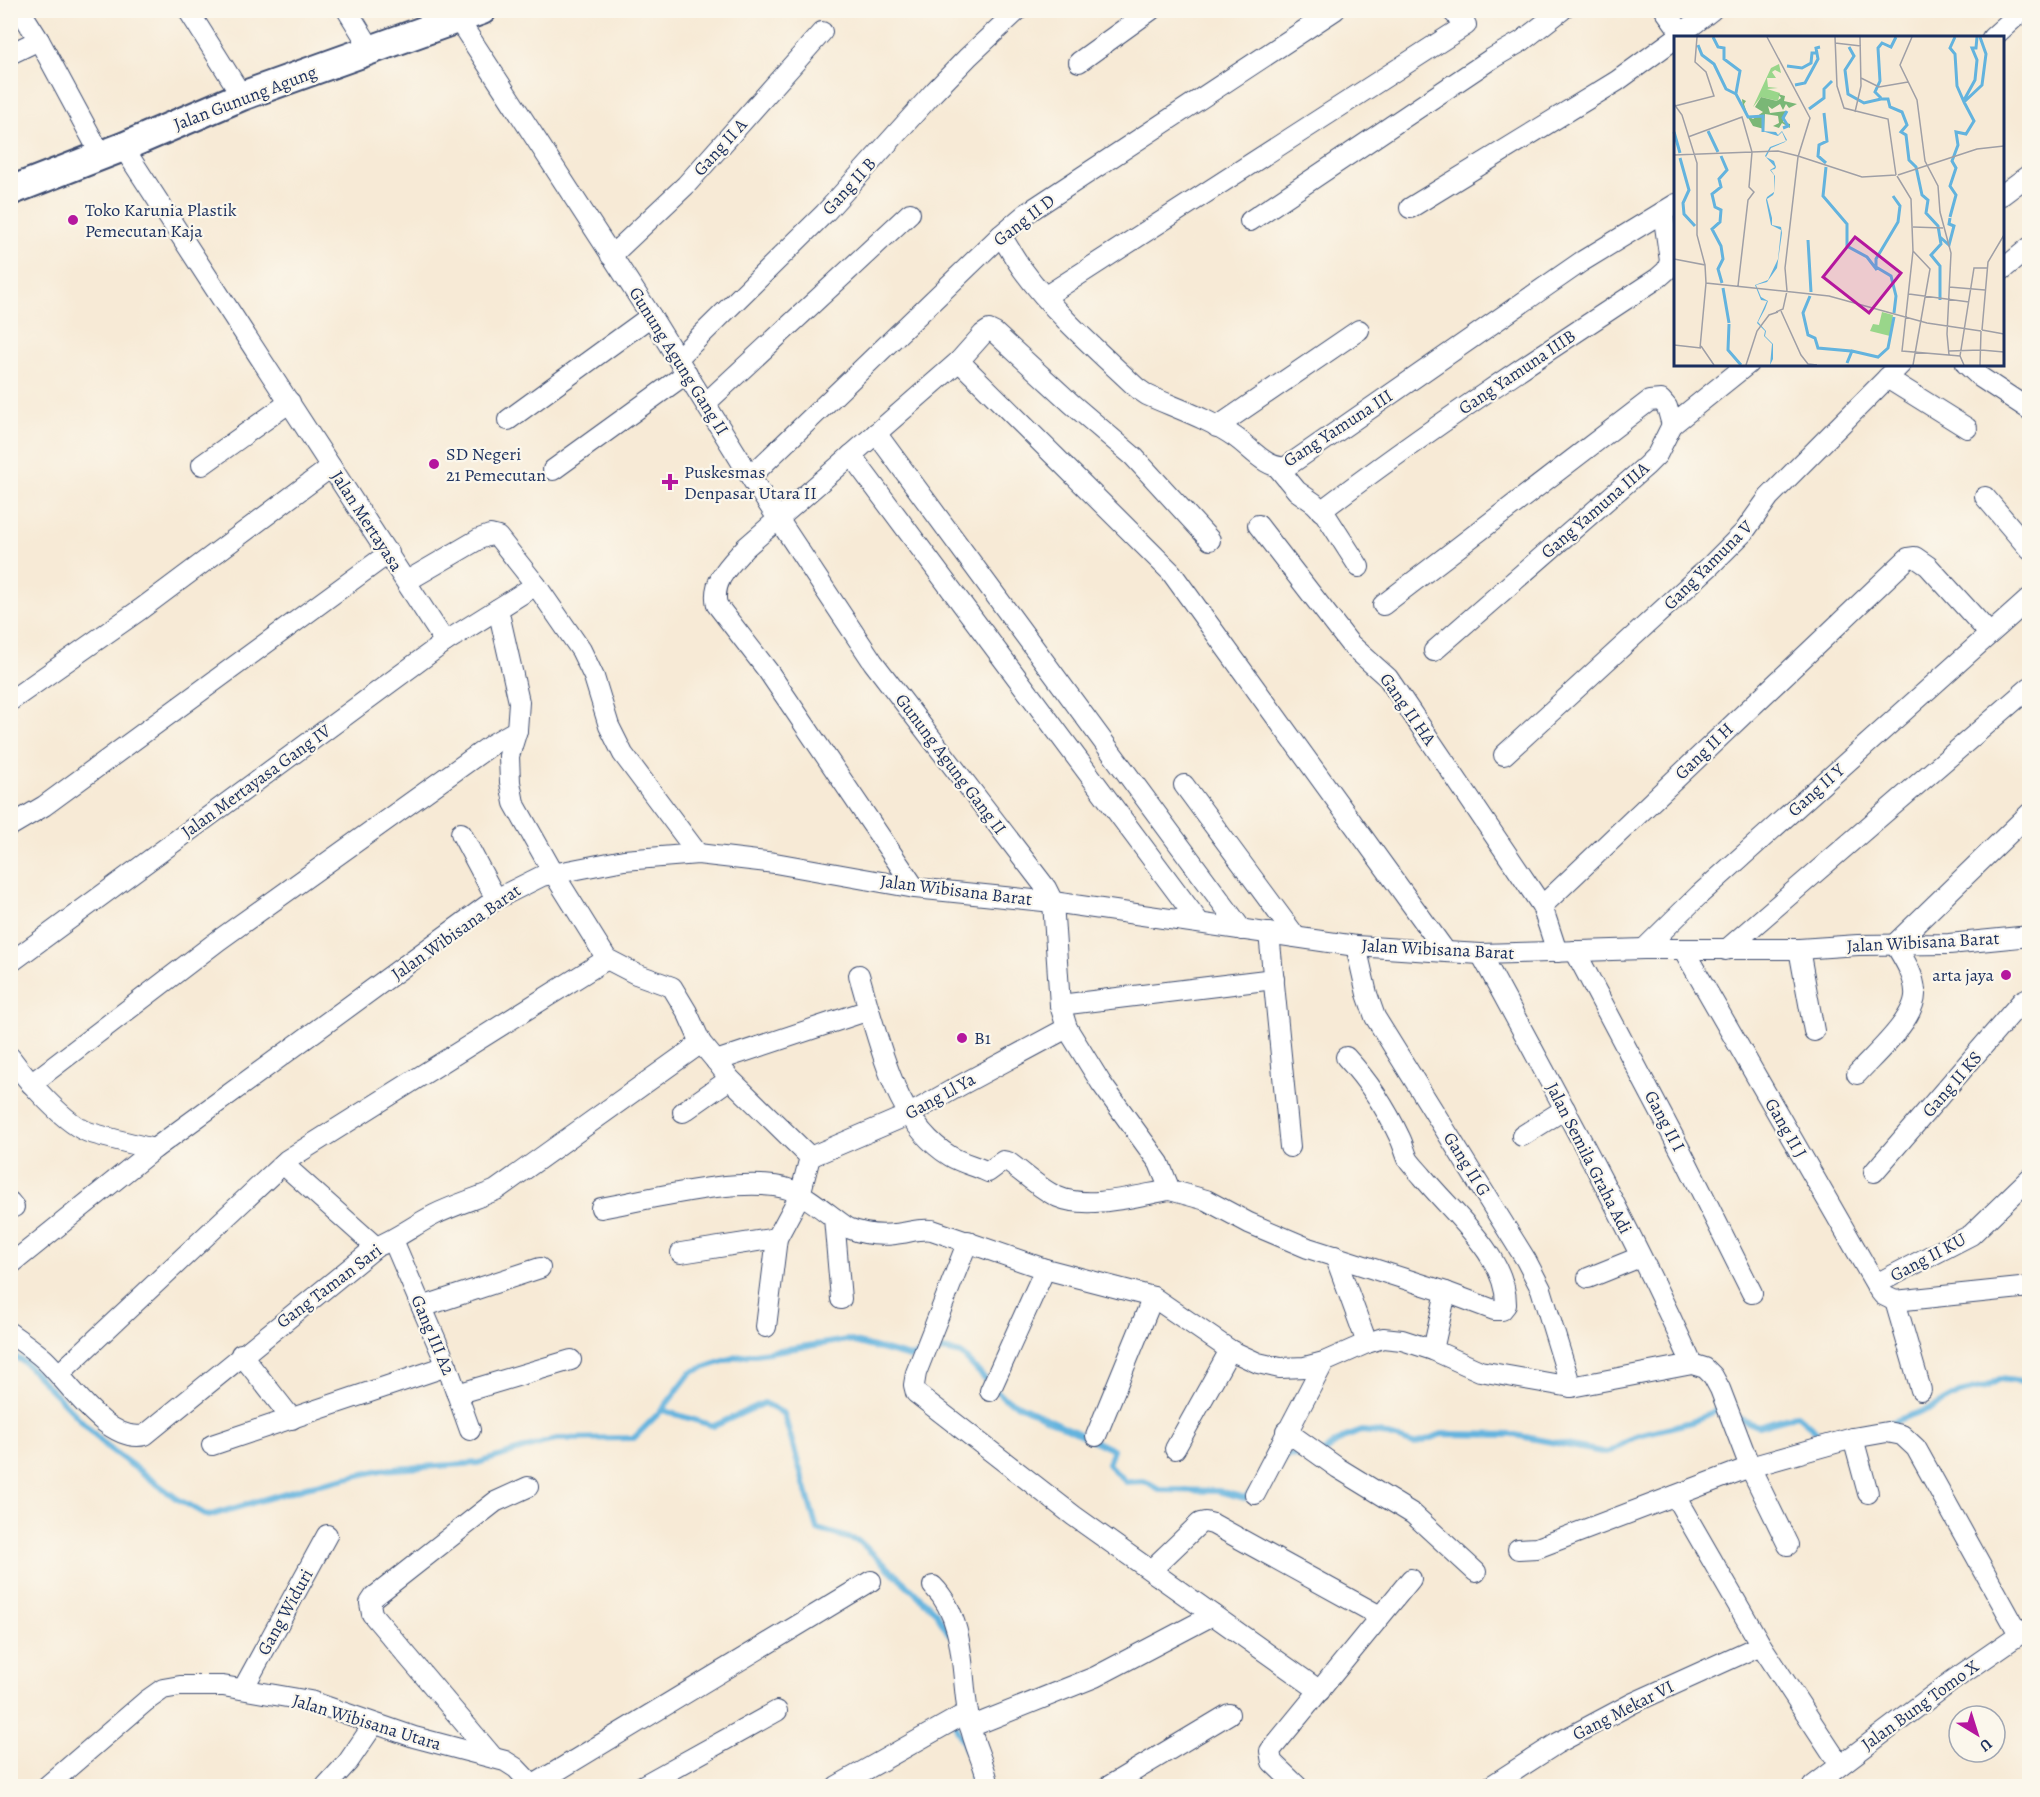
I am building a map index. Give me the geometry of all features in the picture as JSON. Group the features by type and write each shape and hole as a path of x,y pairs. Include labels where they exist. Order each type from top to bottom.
{"main road":[{"name":"Jalan Gunung Agung","path":"10,191 242,96 464,14"}],"street":[{"name":"Jalan Mertayasa","path":"20,10 112,151 290,402 407,581 479,539 490,535 498,537 536,585 581,650 594,677 609,726 623,754 698,854"},
{"path":"188,10 242,96"},
{"path":"347,10 371,50"},
{"name":"Gang II B","path":"553,470 682,365 825,213 933,93 1018,10"},
{"path":"1079,62 1151,10"},
{"name":"Gang II D","path":"751,476 1001,235 1027,213 1335,10"},
{"path":"1046,296 1466,25 1452,10"},
{"path":"1250,221 1491,59 1522,41 1562,10"},
{"path":"1665,10 1680,36 1712,10"},
{"path":"1994,36 2020,11"},
{"name":"Gunung Agung Gang II","path":"464,14 611,256 873,662 1038,878 1053,902"},
{"name":"Gang II A","path":"611,256 687,185 822,32"},
{"path":"10,54 39,40"},
{"path":"1410,208 1617,81 1674,40"},
{"path":"2004,194 2030,174"},
{"name":"Gang Yamuna III","path":"1001,235 1024,271 1046,296 1077,330 1137,388 1235,437 1278,468 1286,467 1581,262 1669,208"},
{"name":"Gang Yamuna IIIB","path":"1321,511 1373,471 1492,388 1658,278 1667,270 1670,261 1669,208"},
{"path":"706,404 910,213"},
{"path":"2004,268 2030,248"},
{"path":"508,420 651,316"},
{"path":"915,888 768,671 717,605 714,595 723,573 745,548 959,361 989,330 1134,457 1210,540"},
{"path":"1217,427 1359,330"},
{"path":"959,361 1171,572 1446,952"},
{"name":"Gang Yamuna IIIA","path":"1434,651 1646,466 1657,454 1672,425 1746,366"},
{"name":"Gang Yamuna V","path":"1504,755 1708,567 1743,532 1769,497 1899,366"},
{"path":"1968,366 1980,377 2030,410"},
{"path":"1887,378 1967,428"},
{"path":"1383,605 1649,400 1661,400 1670,415 1672,425"},
{"path":"202,465 290,402"},
{"path":"876,433 1242,930"},
{"path":"851,455 1199,922"},
{"path":"10,701 141,609 331,467"},
{"path":"1278,468 1297,491 1321,511 1359,567"},
{"path":"1985,497 2030,550"},
{"name":"Gang II HA","path":"1258,525 1350,644 1388,678 1542,906"},
{"path":"10,826 44,806 388,553"},
{"name":"Gang II H","path":"1542,906 1908,558 1915,557 1928,566 1989,633"},
{"path":"407,581 445,642"},
{"name":"Jalan Mertayasa Gang IV","path":"10,963 445,642 536,585"},
{"name":"Gang II Y","path":"1644,949 1699,895 2030,598"},
{"path":"498,609 519,702 517,730 508,766 514,803 554,874 607,958 636,974 672,987 683,1004 701,1043 730,1078 810,1157 800,1195 777,1238 766,1327"},
{"path":"1726,950 2030,687"},
{"path":"31,1084 219,940 494,743 517,730"},
{"path":"1184,785 1296,937"},
{"path":"1857,1074 1888,1041 1915,1002 1912,975 1895,944 2030,813"},
{"path":"461,833 496,899"},
{"name":"Jalan Wibisana Barat","path":"10,1265 154,1149 496,899 533,880 624,860 698,854 775,863 915,888 1053,902 1356,946 1481,954 1644,949 1799,949 1949,944 2030,936"},
{"path":"1053,902 1060,1005 1067,1028 1101,1083 1159,1163 1170,1190"},
{"path":"1542,906 1566,952"},
{"path":"1269,933 1290,1147"},
{"name":"Gang II G","path":"1356,946 1366,994 1375,1017 1480,1184 1541,1289 1571,1387"},
{"name":"Gang II J","path":"1683,949 1876,1284 1883,1295 1895,1301"},
{"path":"1799,949 1814,1031"},
{"name":"Gang II I","path":"1566,952 1752,1293"},
{"name":"Jalan Semila Graha Adi","path":"1481,954 1565,1110 1669,1312 1692,1364"},
{"path":"59,1374 283,1164 607,958"},
{"path":"859,975 884,1057 908,1115 940,1150 952,1158 988,1172 1003,1161 1008,1162 1057,1197 1068,1200 1095,1202 1170,1190 1206,1200 1282,1239 1446,1292 1498,1312 1506,1305 1504,1286 1498,1269 1486,1250 1409,1160 1379,1097 1346,1058"},
{"path":"1060,1005 1274,979"},
{"name":"Gang II KS","path":"1874,1172 2022,1001 2030,997"},
{"path":"716,1061 869,1010"},
{"name":"Gang Ll Ya","path":"810,1157 908,1115 1067,1028"},
{"name":"Gang Taman Sari","path":"10,1333 44,1359 98,1417 122,1434 135,1437 144,1435 241,1354 384,1244 430,1216 457,1203 469,1201 496,1190 701,1043"},
{"path":"10,1058 31,1084 76,1126 91,1133 154,1149"},
{"path":"683,1112 730,1078"},
{"path":"1522,1136 1565,1110"},
{"name":"Gang III A2","path":"283,1164 384,1244 422,1307 447,1366 470,1430"},
{"name":"Gang II KU","path":"1876,1284 1971,1235 2030,1178"},
{"path":"601,1208 717,1187 771,1184 793,1190 857,1232 895,1234 926,1230 1045,1269 1153,1297 1230,1350 1258,1363 1281,1368 1305,1367 1324,1362 1383,1338 1402,1340 1433,1350 1480,1371 1571,1387 1692,1364 1705,1368 1713,1376 1720,1389 1750,1467 1788,1545"},
{"path":"834,1218 841,1299"},
{"path":"681,1253 777,1238"},
{"path":"968,1242 916,1373 914,1381 916,1393 1074,1516 1320,1691"},
{"path":"1335,1256 1367,1343"},
{"path":"1588,1278 1640,1257"},
{"path":"422,1307 540,1268"},
{"path":"990,1391 1045,1269"},
{"path":"1921,1390 1895,1301 2030,1287"},
{"path":"1433,1350 1446,1292"},
{"path":"1096,1436 1153,1297"},
{"path":"1175,1449 1230,1350"},
{"path":"241,1354 292,1419"},
{"path":"457,1394 572,1360"},
{"path":"1255,1494 1324,1362"},
{"path":"212,1445 447,1366"},
{"path":"1286,1431 1338,1468 1413,1514 1476,1572"},
{"path":"1518,1549 1537,1548 1750,1467 1853,1438 1887,1432 1902,1435 1916,1448 2024,1630"},
{"path":"1853,1438 1868,1493"},
{"path":"493,1757 372,1614 370,1603 374,1597 495,1502 528,1487"},
{"path":"1674,1496 1761,1645 1840,1765"},
{"path":"1151,1570 1200,1523 1205,1522 1213,1524 1380,1616"},
{"name":"Gang Widuri","path":"243,1689 327,1534"},
{"path":"1297,1786 1272,1762 1270,1751 1411,1579"},
{"path":"532,1786 871,1581"},
{"path":"933,1586 950,1608 959,1643 960,1721 989,1786"},
{"path":"837,1786 960,1721 1095,1677 1213,1615"},
{"name":"Jalan Bung Tomo X","path":"1813,1786 2024,1630"},
{"name":"Gang Mekar VI","path":"1491,1786 1556,1744 1633,1703 1761,1645"},
{"name":"Jalan Wibisana Utara","path":"47,1786 163,1689 180,1686 223,1686 310,1701 414,1737 493,1757 516,1768 532,1786"},
{"path":"642,1786 777,1711"},
{"path":"1109,1786 1229,1714"},
{"path":"326,1786 348,1762 374,1724"}],"waterway":[{"path":"662,1410 691,1372 736,1357 847,1340 910,1357 919,1355"},
{"path":"929,1353 944,1350 961,1354 1004,1398 1113,1450 1108,1464 1126,1482 1144,1481 1159,1490 1218,1491 1245,1498 1251,1492"},
{"path":"10,1354 24,1362 106,1446 176,1498 208,1516 306,1487 381,1470 478,1463 556,1439 634,1438 662,1410 714,1426 764,1403 784,1414 817,1529 859,1541 936,1612 949,1634"},
{"path":"1884,1425 1934,1407 1959,1393 1985,1387 2000,1379 2030,1383"},
{"path":"1322,1453 1345,1437 1362,1431 1380,1433 1414,1444 1442,1434 1515,1435 1607,1453 1638,1435 1692,1422 1717,1410 1723,1413"},
{"path":"1736,1417 1758,1426 1797,1415 1823,1437 1828,1438"},
{"path":"1279,1464 1288,1455 1314,1458"},
{"path":"954,1722 972,1761 972,1786"}],"place":[{"name":"Toko Karunia Plastik Pemecutan Kaja","path":"73,220"},
{"name":"SD Negeri 21 Pemecutan","path":"434,464"},
{"name":"Puskesmas Denpasar Utara II","path":"670,482"},
{"name":"arta jaya","path":"2006,975"},
{"name":"B1","path":"962,1038"}]}
